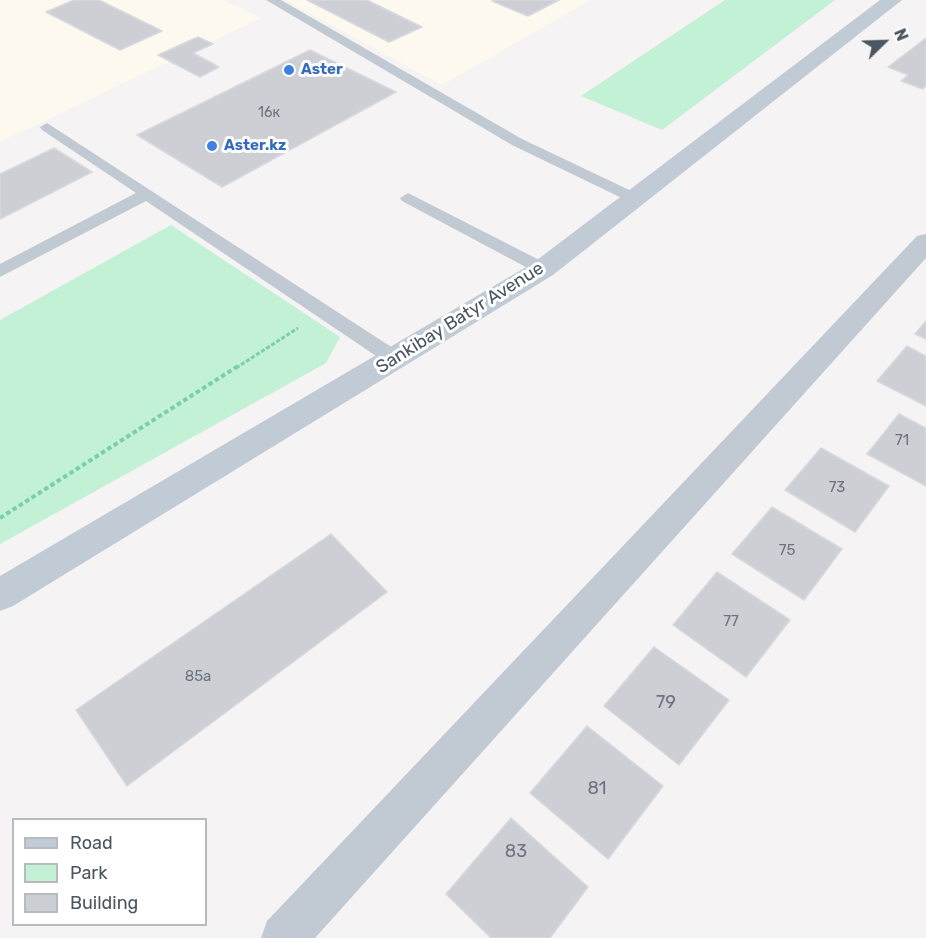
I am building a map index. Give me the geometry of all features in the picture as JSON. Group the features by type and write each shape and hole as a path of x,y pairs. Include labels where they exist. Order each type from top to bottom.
{"street":[{"name":"Sankibay Batyr Avenue","path":"0,596 543,269 636,199 886,1"},
{"path":"284,938 926,242"}],"lane":[{"path":"272,0 517,142 636,199"},
{"path":"47,127 395,359"},
{"path":"0,271 147,194"},
{"path":"408,198 543,269"}],"path":[{"path":"0,518 324,312"}],"shaded area":[{"path":"0,0 223,0 261,18 0,142"},
{"path":"285,0 591,0 442,85"}],"green space":[{"path":"725,0 835,0 662,130 581,96"},
{"path":"171,225 340,337 326,363 0,544 0,320"}],"building":[{"path":"74,0 99,0 162,31 120,50 46,12"},
{"path":"307,0 367,0 422,27 389,42"},
{"path":"559,0 528,16 492,1"},
{"path":"198,37 213,44 193,53 219,67 200,77 158,55"},
{"path":"926,38 926,86 923,89 901,81 908,75 888,67"},
{"path":"310,50 396,92 222,187 137,135"},
{"path":"54,148 92,172 0,219 0,174"},
{"path":"926,321 926,339 915,334"},
{"path":"907,346 926,356 926,406 877,381"},
{"path":"899,414 926,428 926,486 867,454"},
{"path":"821,448 889,486 855,532 785,490"},
{"path":"772,507 842,549 804,600 732,554"},
{"path":"331,534 387,592 127,786 76,710"},
{"path":"717,572 790,620 746,677 673,625"},
{"path":"654,647 729,700 679,765 604,706"},
{"path":"587,726 663,786 608,859 530,793"},
{"path":"511,818 588,887 550,938 491,938 446,894"}],"place":[{"name":"Aster","path":"289,70"},
{"name":"Aster.kz","path":"212,146"}]}
